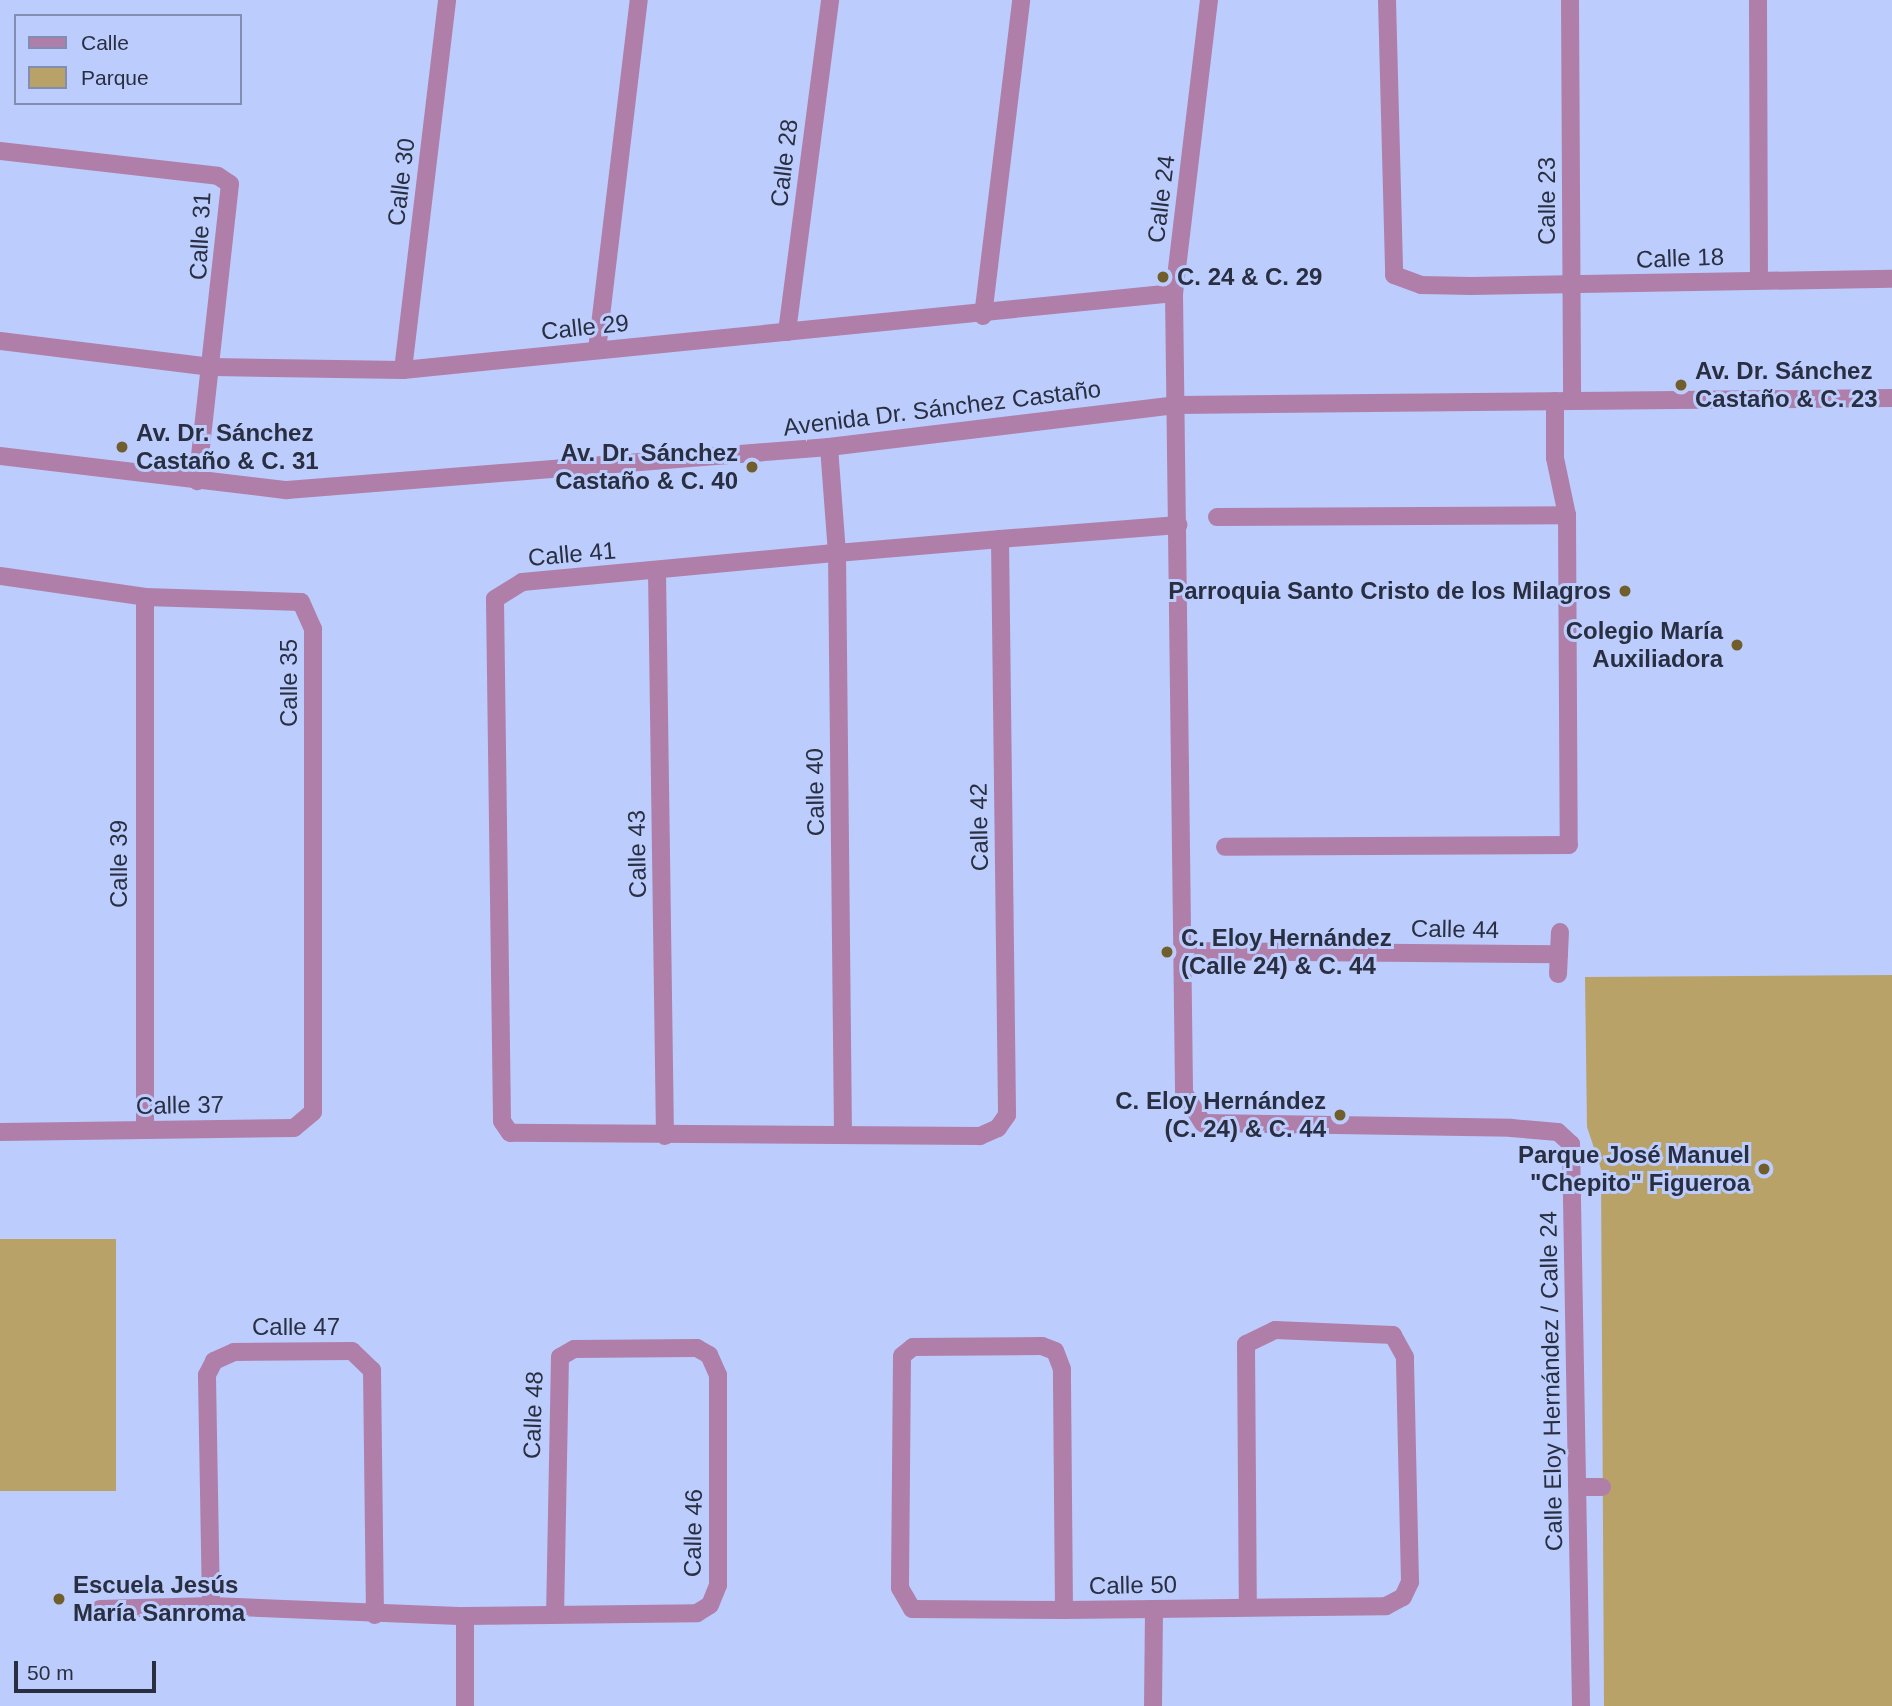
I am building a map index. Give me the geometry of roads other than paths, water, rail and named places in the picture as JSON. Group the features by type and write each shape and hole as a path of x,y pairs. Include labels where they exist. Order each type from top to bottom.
{"street":[{"name":"Calle 30","path":"403,370 447,0"},
{"path":"597,350 639,0"},
{"name":"Calle 28","path":"787,332 830,0"},
{"path":"983,316 1021,0"},
{"name":"Calle 24","path":"1177,405 1174,293 1209,0"},
{"name":"Calle 18","path":"1387,0 1394,275 1421,285 1572,287 1759,279 1892,279"},
{"name":"Calle 23","path":"1225,847 1569,845 1567,515 1555,458 1564,401 1572,287 1570,0"},
{"path":"1758,0 1759,279"},
{"name":"Calle 31","path":"0,151 218,176 230,184 213,367 197,481"},
{"name":"Calle 29","path":"0,341 213,367 403,370 787,332 983,316 1174,293"},
{"name":"Avenida Dr. Sánchez Castaño","path":"0,456 287,490 830,447 1177,405 1892,398"},
{"name":"Calle Eloy Hernández / Calle 24","path":"1177,405 1184,1093 1203,1123 1511,1128 1558,1132 1571,1144 1581,1706"},
{"name":"Calle 40","path":"830,447 837,553 843,1135"},
{"path":"1217,517 1567,515"},
{"name":"Calle 41","path":"666,1136 520,1136 502,1121 495,599 522,582 1178,525"},
{"name":"Calle 42","path":"843,1135 979,1136 1007,1115 1000,539"},
{"name":"Calle 43","path":"657,571 666,1136"},
{"name":"Calle 35","path":"0,576 145,597 301,601 313,629 313,1070"},
{"name":"Calle 39","path":"145,597 145,1130"},
{"path":"1558,974 1560,932"},
{"name":"Calle 44","path":"1183,951 1559,954"},
{"name":"Calle 37","path":"0,1132 295,1128 313,1112 313,1070"},
{"path":"666,1136 843,1135"},
{"name":"Calle 50","path":"1063,1610 1062,1369 1055,1351 1042,1346 913,1347 902,1356 900,1588 912,1608 1063,1610 1386,1606 1403,1597 1410,1582 1405,1357 1393,1335 1275,1330 1246,1345 1248,1607"},
{"name":"Calle 46","path":"100,1609 211,1606 375,1615 465,1616 697,1613 710,1605 718,1585 718,1375 709,1355 697,1348"},
{"name":"Calle 48","path":"555,1614 560,1357 574,1349 697,1348"},
{"name":"Calle 47","path":"211,1606 207,1375 214,1362 234,1352 352,1351 372,1370 375,1615"},
{"path":"1577,1487 1602,1487"},
{"path":"1153,1706 1154,1609"},
{"path":"465,1616 465,1706"}],"place":[{"name":"C. 24 & C. 29","path":"1163,277"},
{"name":"Av. Dr. Sánchez Castaño & C. 23","path":"1681,385"},
{"name":"Av. Dr. Sánchez Castaño & C. 31","path":"122,447"},
{"name":"Av. Dr. Sánchez Castaño & C. 40","path":"752,467"},
{"name":"Parroquia Santo Cristo de los Milagros","path":"1625,591"},
{"name":"Colegio María Auxiliadora","path":"1737,645"},
{"name":"C. Eloy Hernández (Calle 24) & C. 44","path":"1167,952"},
{"name":"C. Eloy Hernández (C. 24) & C. 44","path":"1340,1115"},
{"name":"Parque José Manuel \"Chepito\" Figueroa","path":"1764,1169"},
{"name":"Escuela Jesús María Sanroma","path":"59,1599"}]}
